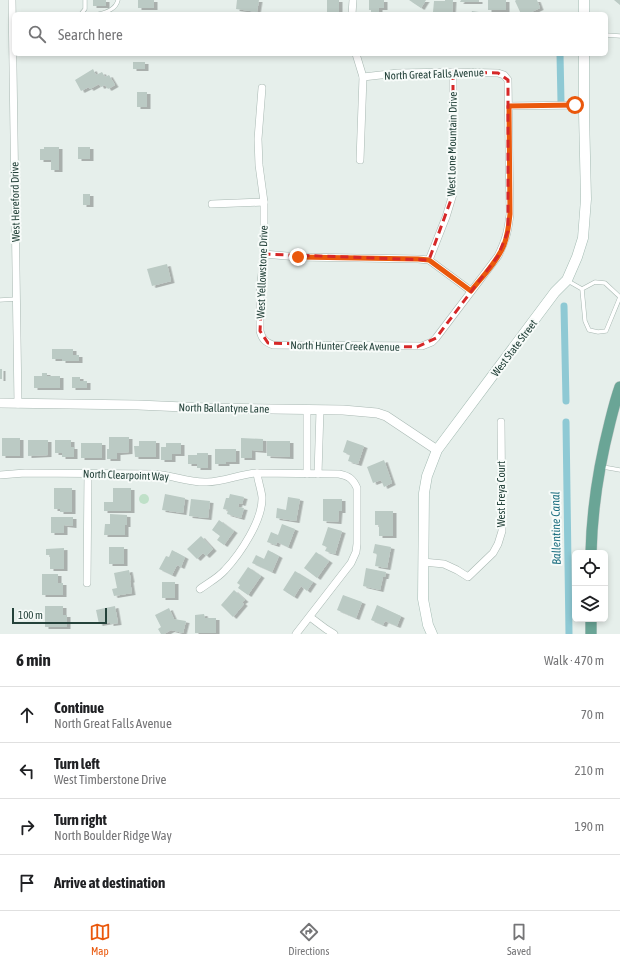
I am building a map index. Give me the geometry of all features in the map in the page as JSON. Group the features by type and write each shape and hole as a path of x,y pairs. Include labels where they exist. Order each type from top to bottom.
{"main road":[{"path":"584,0 584,12"},
{"name":"West State Street","path":"432,634 428,625 423,599 424,493 427,476 437,450 555,292 567,280 577,258 583,238 586,199 584,56"},
{"path":"591,550 592,527 600,466 615,401 620,387"},
{"path":"591,622 591,634"}],"street":[{"name":"West Hereford Drive","path":"12,0 13,12"},
{"path":"352,12 353,0"},
{"name":"West Hereford Drive","path":"13,56 18,404"},
{"path":"357,56 363,77 360,160"},
{"name":"West Lone Mountain Drive","path":"429,260 446,217 453,194 453,72"},
{"name":"North Great Falls Avenue","path":"363,77 398,73 498,72 504,75 508,80 509,106"},
{"name":"West Yellowstone Drive","path":"262,88 258,139 259,165 264,202 264,254 260,292 260,331 264,341"},
{"path":"264,254 298,257 429,260 471,291 498,256 504,245 508,231 510,214 509,106 584,105"},
{"path":"212,204 264,202"},
{"name":"North Hunter Creek Avenue","path":"264,341 273,345 417,347 427,345 436,338 471,291"},
{"name":"North Ballantyne Lane","path":"0,404 138,405 367,411 386,416 437,450"},
{"path":"307,410 307,474"},
{"path":"318,474 320,410"},
{"name":"West Freya Court","path":"423,562 444,564 468,577 493,553 498,544 502,531 501,422"},
{"name":"North Clearpoint Way","path":"0,475 25,473 154,474 198,482 216,482 257,473 339,474 346,476 354,482 357,488 356,552 351,563 310,617"},
{"path":"87,583 88,473"},
{"path":"200,588 224,571 252,533 262,498 257,473"},
{"path":"296,634 310,617 334,634"}],"lane":[{"path":"83,12 85,9 85,0"},
{"path":"107,12 117,4 118,0"},
{"path":"608,35 620,36"},
{"path":"567,280 582,289"},
{"path":"595,282 605,283 620,297 606,331 598,332 589,330 585,321 582,289 595,282"},
{"path":"0,300 16,299"},
{"path":"600,466 620,470"}],"highlighted area":[{"path":"453,72 498,73 508,80 508,231 498,256 436,338 417,347 268,343 260,331 264,254 429,260 453,194"}],"green space":[{"path":"142,494 146,494 148,495 148,503 142,504 139,501 139,497"}],"building":[{"path":"93,0 106,0 106,6 93,6"},
{"path":"138,0 154,0 154,8 138,8"},
{"path":"237,0 259,0 257,12 236,9"},
{"path":"327,0 339,0 339,12 327,12"},
{"path":"369,0 384,0 384,8 379,8 379,12 371,12 371,10 369,10"},
{"path":"409,0 426,0 421,8"},
{"path":"453,0 452,12 433,12 434,1"},
{"path":"461,0 479,0 479,2 460,2"},
{"path":"488,0 506,0 506,10 488,10"},
{"path":"537,0 540,8 531,12 520,12 515,1"},
{"path":"614,0 620,0 620,5"},
{"path":"133,62 145,62 145,69 133,69"},
{"path":"93,69 96,75 102,72 105,77 109,75 115,85 108,89 105,85 101,87 99,84 90,89 89,87 81,91 75,80"},
{"path":"137,92 147,92 147,107 137,107"},
{"path":"44,147 59,147 59,170 51,170 51,160 40,160 40,149 44,149"},
{"path":"78,147 90,147 90,159 78,159"},
{"path":"83,194 90,194 90,205 83,205"},
{"path":"167,264 171,281 152,286 147,269"},
{"path":"52,349 73,349 73,355 79,355 79,361 62,361 62,359 52,359"},
{"path":"0,369 2,369 2,379 0,379"},
{"path":"42,373 47,373 47,376 60,376 60,388 34,388 34,376 42,376"},
{"path":"72,377 80,377 80,381 87,381 87,388 72,388"},
{"path":"109,437 129,437 129,452 117,453 117,459 107,459"},
{"path":"2,438 20,438 20,456 2,456"},
{"path":"241,438 263,439 263,451 252,450 252,458 241,458"},
{"path":"28,440 48,440 48,455 28,456"},
{"path":"55,440 71,440 71,447 74,447 74,457 62,457 62,453 55,453"},
{"path":"347,440 364,446 358,464 348,461 350,455 343,452"},
{"path":"139,441 156,441 156,457 135,457 134,446 139,446"},
{"path":"267,441 290,441 290,457 267,456"},
{"path":"81,443 102,443 102,458 81,458"},
{"path":"166,443 181,443 181,454 172,454 172,460 161,460 161,447 166,447"},
{"path":"215,449 236,449 236,462 215,464"},
{"path":"197,453 208,453 208,468 197,468 197,464 188,464 188,455 197,455"},
{"path":"384,460 392,483 384,487 381,480 373,483 367,467"},
{"path":"54,488 72,488 72,512 60,512 60,509 54,509"},
{"path":"113,488 131,488 131,511 104,511 104,502 113,502"},
{"path":"165,494 185,498 183,513 162,510"},
{"path":"230,494 244,497 242,504 239,503 238,507 244,508 241,518 227,514 228,510 223,509 226,498 229,498"},
{"path":"288,497 300,499 296,521 276,518 277,508 286,510"},
{"path":"191,499 210,501 208,518 189,516"},
{"path":"323,499 342,499 342,511 339,511 338,522 323,521"},
{"path":"375,511 393,511 393,536 379,536 379,525 375,525"},
{"path":"110,514 127,515 125,535 104,535 105,524 110,524"},
{"path":"51,517 73,517 73,526 64,525 64,533 51,533"},
{"path":"219,520 234,531 224,545 217,540 220,536 212,530"},
{"path":"282,524 295,529 288,547 277,542 276,545 267,542 271,532 278,535"},
{"path":"328,527 342,531 335,554 325,551 327,547 322,545"},
{"path":"201,536 213,549 206,556 203,553 197,559 187,549"},
{"path":"375,544 391,547 387,568 375,566 377,554 373,553"},
{"path":"109,547 124,547 124,564 109,564"},
{"path":"64,548 64,569 50,569 50,555 46,555 46,549"},
{"path":"172,550 185,557 181,567 177,565 172,575 159,569 166,556 169,557"},
{"path":"268,550 279,556 272,572 252,563 256,555 264,559"},
{"path":"316,552 329,561 317,578 304,568"},
{"path":"248,567 261,576 248,595 238,588 240,585 237,583"},
{"path":"366,568 386,572 385,577 383,577 380,590 363,586"},
{"path":"129,570 132,593 114,596 112,589 117,588 114,573"},
{"path":"295,571 313,582 307,591 301,586 294,597 283,590"},
{"path":"42,574 58,574 58,583 63,583 63,595 42,595"},
{"path":"162,582 175,582 175,598 162,598"},
{"path":"234,590 245,600 242,602 244,604 233,617 221,605"},
{"path":"343,595 362,602 356,618 337,610"},
{"path":"377,605 401,616 397,626 385,621 383,625 371,620"},
{"path":"45,606 63,606 63,615 67,615 67,627 45,627"},
{"path":"115,606 118,623 110,624 110,622 99,624 96,610"},
{"path":"169,608 174,619 186,621 183,633 171,630 161,634 158,629 161,627 155,615"},
{"path":"204,614 205,618 216,618 216,633 195,633 195,615"}],"waterway":[{"name":"Ballentine Canal","path":"560,56 561,102"},
{"name":"Ballentine Canal","path":"564,306 566,401"},
{"name":"Ballentine Canal","path":"566,422 569,634"}],"route":[{"path":"298,257 429,260 471,291 498,256 504,245 508,231 510,214 509,106 575,105"}]}
